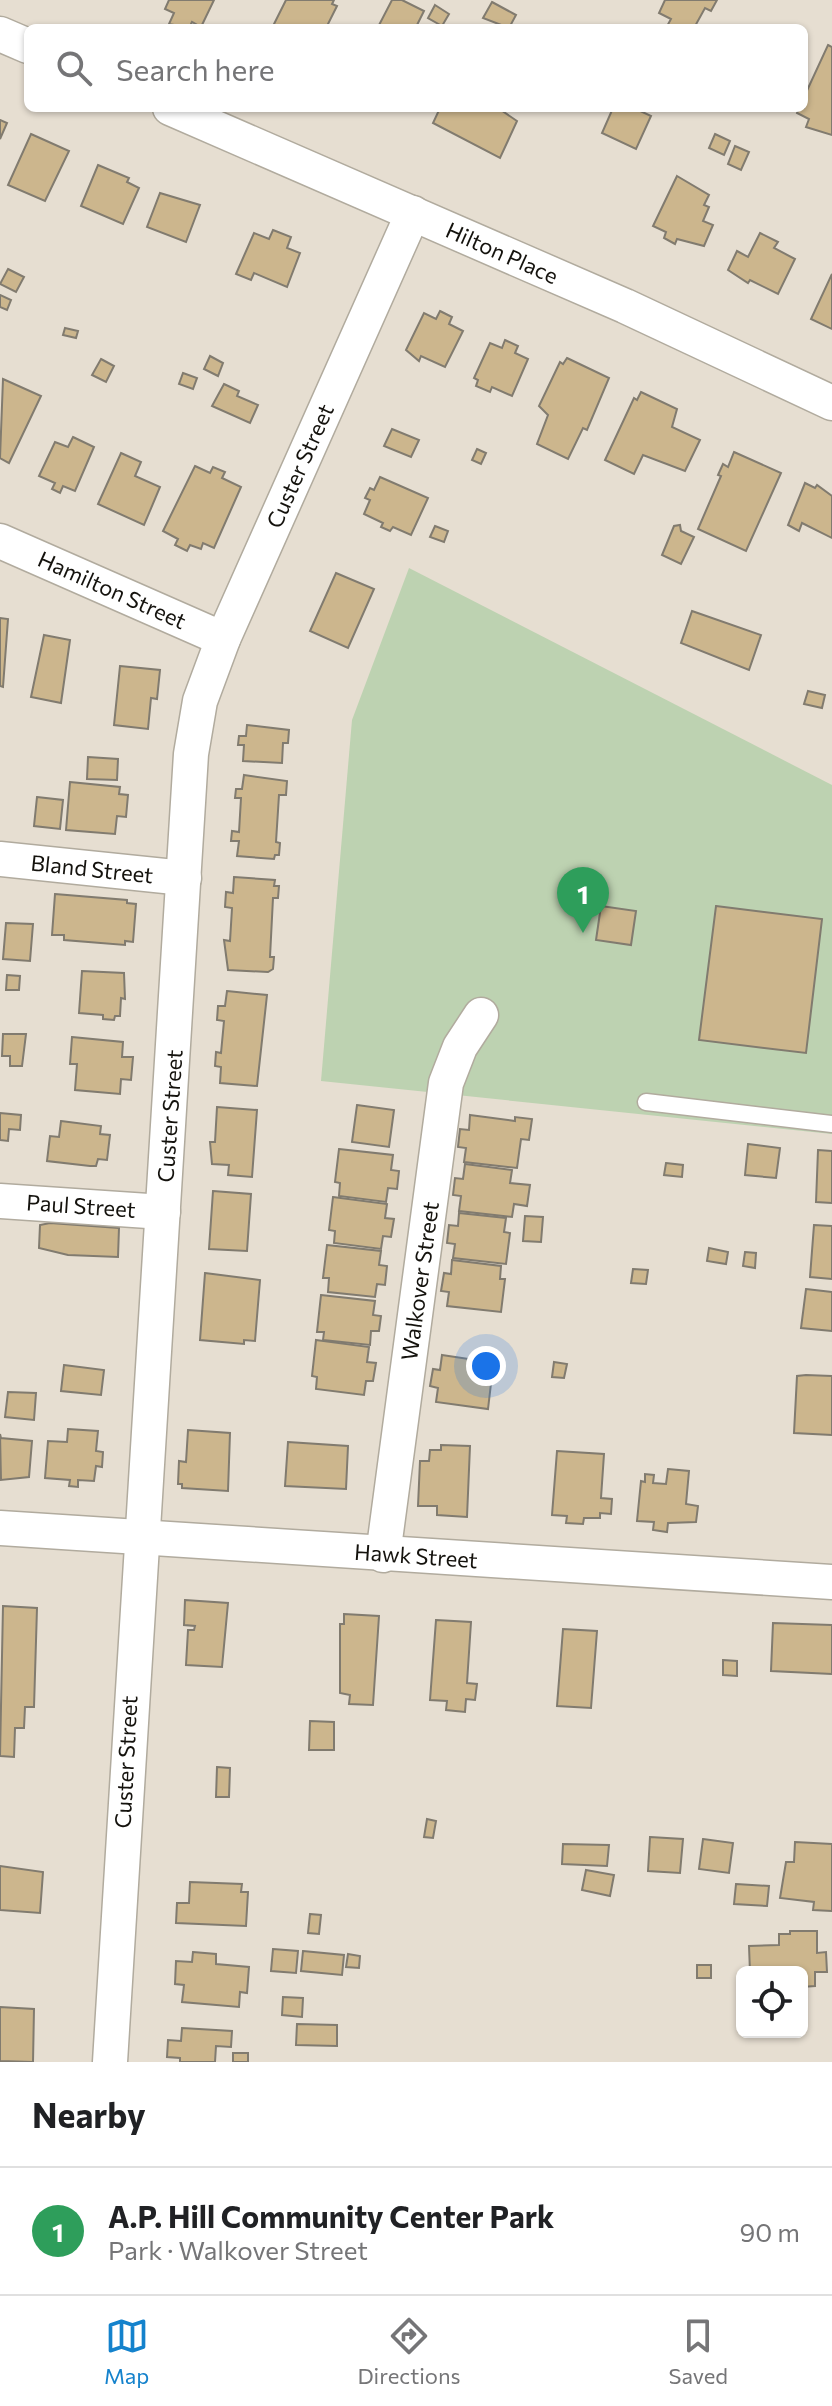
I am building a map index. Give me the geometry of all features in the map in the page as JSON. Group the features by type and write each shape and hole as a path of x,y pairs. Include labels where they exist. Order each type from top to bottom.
{"street":[{"path":"0,34 24,44"},
{"name":"Hilton Place","path":"179,112 625,306 832,403"},
{"name":"Custer Street","path":"110,2062 140,1536 191,754 200,701 223,639 413,213"},
{"name":"Hamilton Street","path":"0,541 223,639"},
{"name":"Bland Street","path":"0,859 184,878"},
{"name":"Walkover Street","path":"383,1555 446,1083 460,1047 481,1015"},
{"name":"Paul Street","path":"0,1201 163,1212"},
{"name":"Hawk Street","path":"0,1528 832,1582"}],"lane":[{"path":"646,1102 832,1124"}],"green space":[{"path":"409,568 832,785 832,1134 321,1081 352,720"}],"building":[{"path":"169,0 214,0 202,24 169,24 174,13 165,9"},
{"path":"286,0 334,0 332,4 337,6 328,24 274,24"},
{"path":"392,0 402,0 424,11 418,24 380,24"},
{"path":"665,0 717,0 711,11 705,8 696,24 668,24 671,19 659,13"},
{"path":"492,2 516,15 511,24 499,24 483,18"},
{"path":"435,5 449,14 443,24 428,18"},
{"path":"828,45 832,47 832,135 806,127 809,119 797,113 808,112 808,88"},
{"path":"438,112 504,112 517,121 500,158 433,123"},
{"path":"611,112 642,112 651,116 636,149 602,133"},
{"path":"0,120 7,123 0,139"},
{"path":"31,134 69,151 45,201 8,185"},
{"path":"715,134 730,141 724,155 709,148"},
{"path":"735,146 749,152 741,170 728,164"},
{"path":"98,165 129,178 127,182 139,188 123,224 81,206"},
{"path":"677,176 709,195 704,205 709,207 703,221 713,225 704,246 677,239 675,244 664,238 666,232 653,226"},
{"path":"160,193 200,205 186,242 147,227"},
{"path":"273,230 291,237 287,248 300,253 287,287 254,273 251,280 236,274 254,233 269,239"},
{"path":"760,233 778,242 774,248 795,259 778,294 750,280 748,283 728,270 737,251 748,257"},
{"path":"8,269 24,277 16,292 0,284"},
{"path":"832,274 832,329 811,319"},
{"path":"0,295 11,300 7,310 0,307"},
{"path":"440,311 452,317 449,324 463,331 445,367 421,356 419,361 406,350 424,313 436,319"},
{"path":"65,328 78,331 76,338 63,335"},
{"path":"505,340 518,346 515,353 528,359 512,396 492,387 490,392 476,386 478,380 474,378 490,343 502,348"},
{"path":"210,356 223,363 218,376 204,369"},
{"path":"567,358 609,378 587,430 583,428 568,459 537,444 548,415 539,406 560,362 563,364"},
{"path":"101,359 114,366 106,382 92,375"},
{"path":"183,373 197,378 193,389 179,384"},
{"path":"3,379 41,396 9,463 0,458"},
{"path":"224,384 239,391 237,396 258,405 250,423 212,406"},
{"path":"641,392 677,409 672,427 700,440 685,471 643,455 634,474 605,460 634,398 637,400"},
{"path":"392,429 419,440 411,457 384,446"},
{"path":"73,437 94,447 75,491 63,486 60,493 52,489 55,483 39,476 55,442 68,447"},
{"path":"477,449 486,453 481,464 472,460"},
{"path":"734,452 781,473 746,551 698,529 721,476 718,475 723,464 728,467"},
{"path":"121,453 141,462 135,476 160,487 144,525 98,504"},
{"path":"195,466 210,473 213,467 225,472 222,478 241,487 214,548 203,543 201,549 190,545 187,551 175,545 178,539 163,531"},
{"path":"380,477 428,498 411,535 393,527 390,531 381,527 383,523 364,514 370,500 365,498 370,488 374,490"},
{"path":"805,483 815,488 817,485 832,496 832,538 802,523 799,531 788,525"},
{"path":"680,525 681,531 694,537 681,564 662,555 674,526"},
{"path":"435,526 448,531 444,542 430,537"},
{"path":"336,573 374,589 348,648 310,631"},
{"path":"692,611 761,635 749,670 681,643"},
{"path":"0,618 8,619 3,687 0,686"},
{"path":"44,635 70,640 61,703 31,697"},
{"path":"120,666 160,670 157,699 151,698 148,729 114,725"},
{"path":"808,691 825,695 822,708 804,704"},
{"path":"247,725 289,730 288,743 283,743 282,763 243,761 244,745 238,745 239,736 246,736"},
{"path":"88,757 118,759 117,780 87,779"},
{"path":"244,775 287,781 286,795 279,795 276,842 280,843 279,855 275,855 274,859 237,856 239,841 231,841 232,831 239,832 241,798 235,798 236,789 242,789"},
{"path":"70,782 120,787 119,794 128,795 126,817 117,816 115,834 66,830"},
{"path":"37,797 63,800 60,829 34,826"},
{"path":"234,877 275,880 274,886 279,886 278,898 273,898 270,957 274,957 273,969 268,972 228,970 224,940 230,941 232,908 225,907 226,892 233,893"},
{"path":"55,894 127,900 127,903 136,904 133,942 125,941 125,945 64,940 64,935 52,935"},
{"path":"601,906 636,911 631,945 596,940"},
{"path":"716,906 822,919 806,1053 699,1040"},
{"path":"6,923 33,924 30,961 3,959"},
{"path":"82,971 124,973 125,999 121,998 120,1016 115,1016 114,1020 103,1019 103,1015 79,1013"},
{"path":"7,975 20,976 19,990 6,990"},
{"path":"227,991 267,995 257,1086 220,1083 221,1067 215,1066 216,1052 221,1053 224,1021 217,1020 218,1006 225,1006"},
{"path":"3,1034 26,1034 22,1066 10,1066 10,1056 2,1056"},
{"path":"72,1037 123,1042 122,1057 133,1057 131,1080 121,1079 120,1094 75,1090 77,1064 70,1064"},
{"path":"357,1105 394,1110 389,1147 352,1142"},
{"path":"217,1107 257,1110 252,1177 228,1175 229,1165 212,1164 210,1142 215,1142"},
{"path":"0,1113 21,1115 20,1130 9,1129 8,1141 0,1140"},
{"path":"470,1115 515,1121 515,1117 532,1119 529,1140 521,1139 517,1168 464,1162 466,1148 458,1147 460,1129 469,1130"},
{"path":"61,1121 101,1126 100,1134 110,1135 107,1160 98,1159 96,1166 47,1161 50,1136 59,1137"},
{"path":"748,1144 780,1148 776,1178 745,1175"},
{"path":"339,1149 393,1155 391,1170 399,1171 397,1189 388,1188 386,1202 339,1196 340,1183 335,1182"},
{"path":"818,1150 832,1151 832,1203 816,1202"},
{"path":"666,1163 683,1165 682,1177 664,1175"},
{"path":"465,1164 512,1170 510,1183 530,1185 527,1206 514,1204 512,1217 459,1211 461,1196 453,1195 455,1178 463,1179"},
{"path":"213,1191 251,1194 247,1251 209,1249"},
{"path":"333,1197 387,1204 385,1218 394,1219 391,1237 383,1236 381,1249 334,1243 335,1231 329,1230"},
{"path":"459,1213 506,1218 504,1232 510,1233 506,1264 453,1258 455,1244 447,1243 449,1225 458,1226"},
{"path":"525,1216 543,1217 541,1242 523,1241"},
{"path":"40,1225 119,1228 118,1257 68,1255 39,1248"},
{"path":"814,1225 832,1226 832,1279 810,1277"},
{"path":"327,1245 381,1251 379,1265 387,1266 385,1285 377,1284 375,1297 328,1292 329,1278 323,1278"},
{"path":"709,1248 728,1252 726,1264 707,1261"},
{"path":"745,1252 756,1253 755,1268 743,1266"},
{"path":"452,1260 501,1266 500,1279 505,1279 501,1312 447,1306 449,1292 441,1291 444,1273 451,1274"},
{"path":"633,1269 648,1270 646,1284 631,1283"},
{"path":"205,1273 260,1280 255,1341 244,1340 244,1344 200,1340"},
{"path":"806,1289 832,1292 832,1331 801,1328"},
{"path":"321,1295 375,1301 373,1315 381,1316 379,1331 371,1331 370,1345 323,1340 324,1332 317,1332"},
{"path":"316,1340 369,1347 367,1362 376,1363 373,1381 366,1381 364,1395 316,1389 317,1377 312,1376"},
{"path":"442,1355 489,1362 488,1374 492,1375 488,1409 436,1402 438,1388 430,1386 433,1369 440,1370"},
{"path":"554,1362 567,1364 564,1378 552,1377"},
{"path":"64,1365 104,1370 101,1395 61,1391"},
{"path":"797,1376 832,1376 832,1435 794,1433"},
{"path":"8,1392 36,1393 34,1420 5,1417"},
{"path":"68,1429 98,1431 96,1451 103,1452 102,1467 96,1466 94,1481 78,1480 78,1487 69,1486 70,1480 45,1478 48,1441 67,1442"},
{"path":"188,1430 230,1433 228,1491 182,1488 182,1484 178,1484 179,1461 186,1462"},
{"path":"0,1434 1,1438 32,1441 29,1477 1,1480"},
{"path":"288,1442 348,1446 346,1489 285,1486"},
{"path":"441,1445 470,1446 467,1517 437,1515 437,1506 418,1506 420,1461 429,1461 430,1450 441,1450"},
{"path":"557,1451 604,1454 601,1498 612,1499 611,1514 600,1513 600,1518 584,1518 583,1524 566,1523 567,1516 552,1515"},
{"path":"668,1469 689,1471 686,1504 698,1506 696,1522 668,1523 667,1532 653,1530 654,1522 637,1521 641,1481 645,1482 645,1474 654,1475 653,1483 666,1484"},
{"path":"185,1600 228,1603 222,1667 186,1665 188,1630 194,1630 195,1626 184,1625"},
{"path":"3,1606 37,1608 34,1707 25,1707 24,1728 15,1728 14,1757 0,1756"},
{"path":"344,1614 379,1616 373,1705 349,1704 350,1695 340,1693 340,1624 344,1624"},
{"path":"436,1620 471,1622 467,1683 477,1684 475,1700 466,1699 465,1712 446,1710 447,1701 430,1700"},
{"path":"773,1623 832,1625 832,1674 771,1671"},
{"path":"563,1629 597,1631 591,1708 557,1706"},
{"path":"723,1660 737,1661 737,1676 723,1675"},
{"path":"310,1721 334,1722 334,1750 309,1750"},
{"path":"217,1767 230,1768 229,1797 216,1797"},
{"path":"427,1819 436,1821 433,1838 424,1837"},
{"path":"650,1837 683,1839 680,1873 648,1871"},
{"path":"703,1839 733,1843 729,1873 699,1869"},
{"path":"795,1842 832,1844 832,1911 813,1910 814,1902 780,1898 786,1862 794,1862"},
{"path":"563,1844 609,1845 607,1866 562,1864"},
{"path":"0,1866 43,1872 40,1913 0,1910"},
{"path":"586,1870 614,1875 610,1896 582,1890"},
{"path":"190,1882 242,1884 241,1892 248,1892 246,1926 176,1923 177,1903 189,1903"},
{"path":"736,1884 769,1886 767,1906 734,1904"},
{"path":"310,1914 321,1915 319,1934 308,1933"},
{"path":"790,1931 817,1931 817,1953 826,1952 827,1972 815,1972 815,1986 808,1987 808,1966 750,1966 749,1946 779,1945 779,1934 790,1934"},
{"path":"273,1949 298,1951 296,1973 271,1971"},
{"path":"303,1951 344,1955 342,1975 301,1971"},
{"path":"193,1952 216,1954 216,1964 249,1967 247,1993 240,1992 239,2007 182,2002 184,1985 175,1984 176,1961 192,1962"},
{"path":"348,1954 360,1956 359,1968 346,1967"},
{"path":"697,1965 711,1965 711,1978 697,1978"},
{"path":"283,1997 303,1998 302,2017 282,2015"},
{"path":"0,2007 34,2009 33,2062 0,2061"},
{"path":"297,2024 337,2025 337,2046 296,2045"},
{"path":"182,2028 232,2031 231,2047 216,2046 215,2062 180,2062 180,2058 167,2057 168,2040 181,2041"},
{"path":"233,2053 248,2053 248,2062 233,2062"}],"place":[{"name":"A.P. Hill Community Center Park","path":"583,933"}]}
